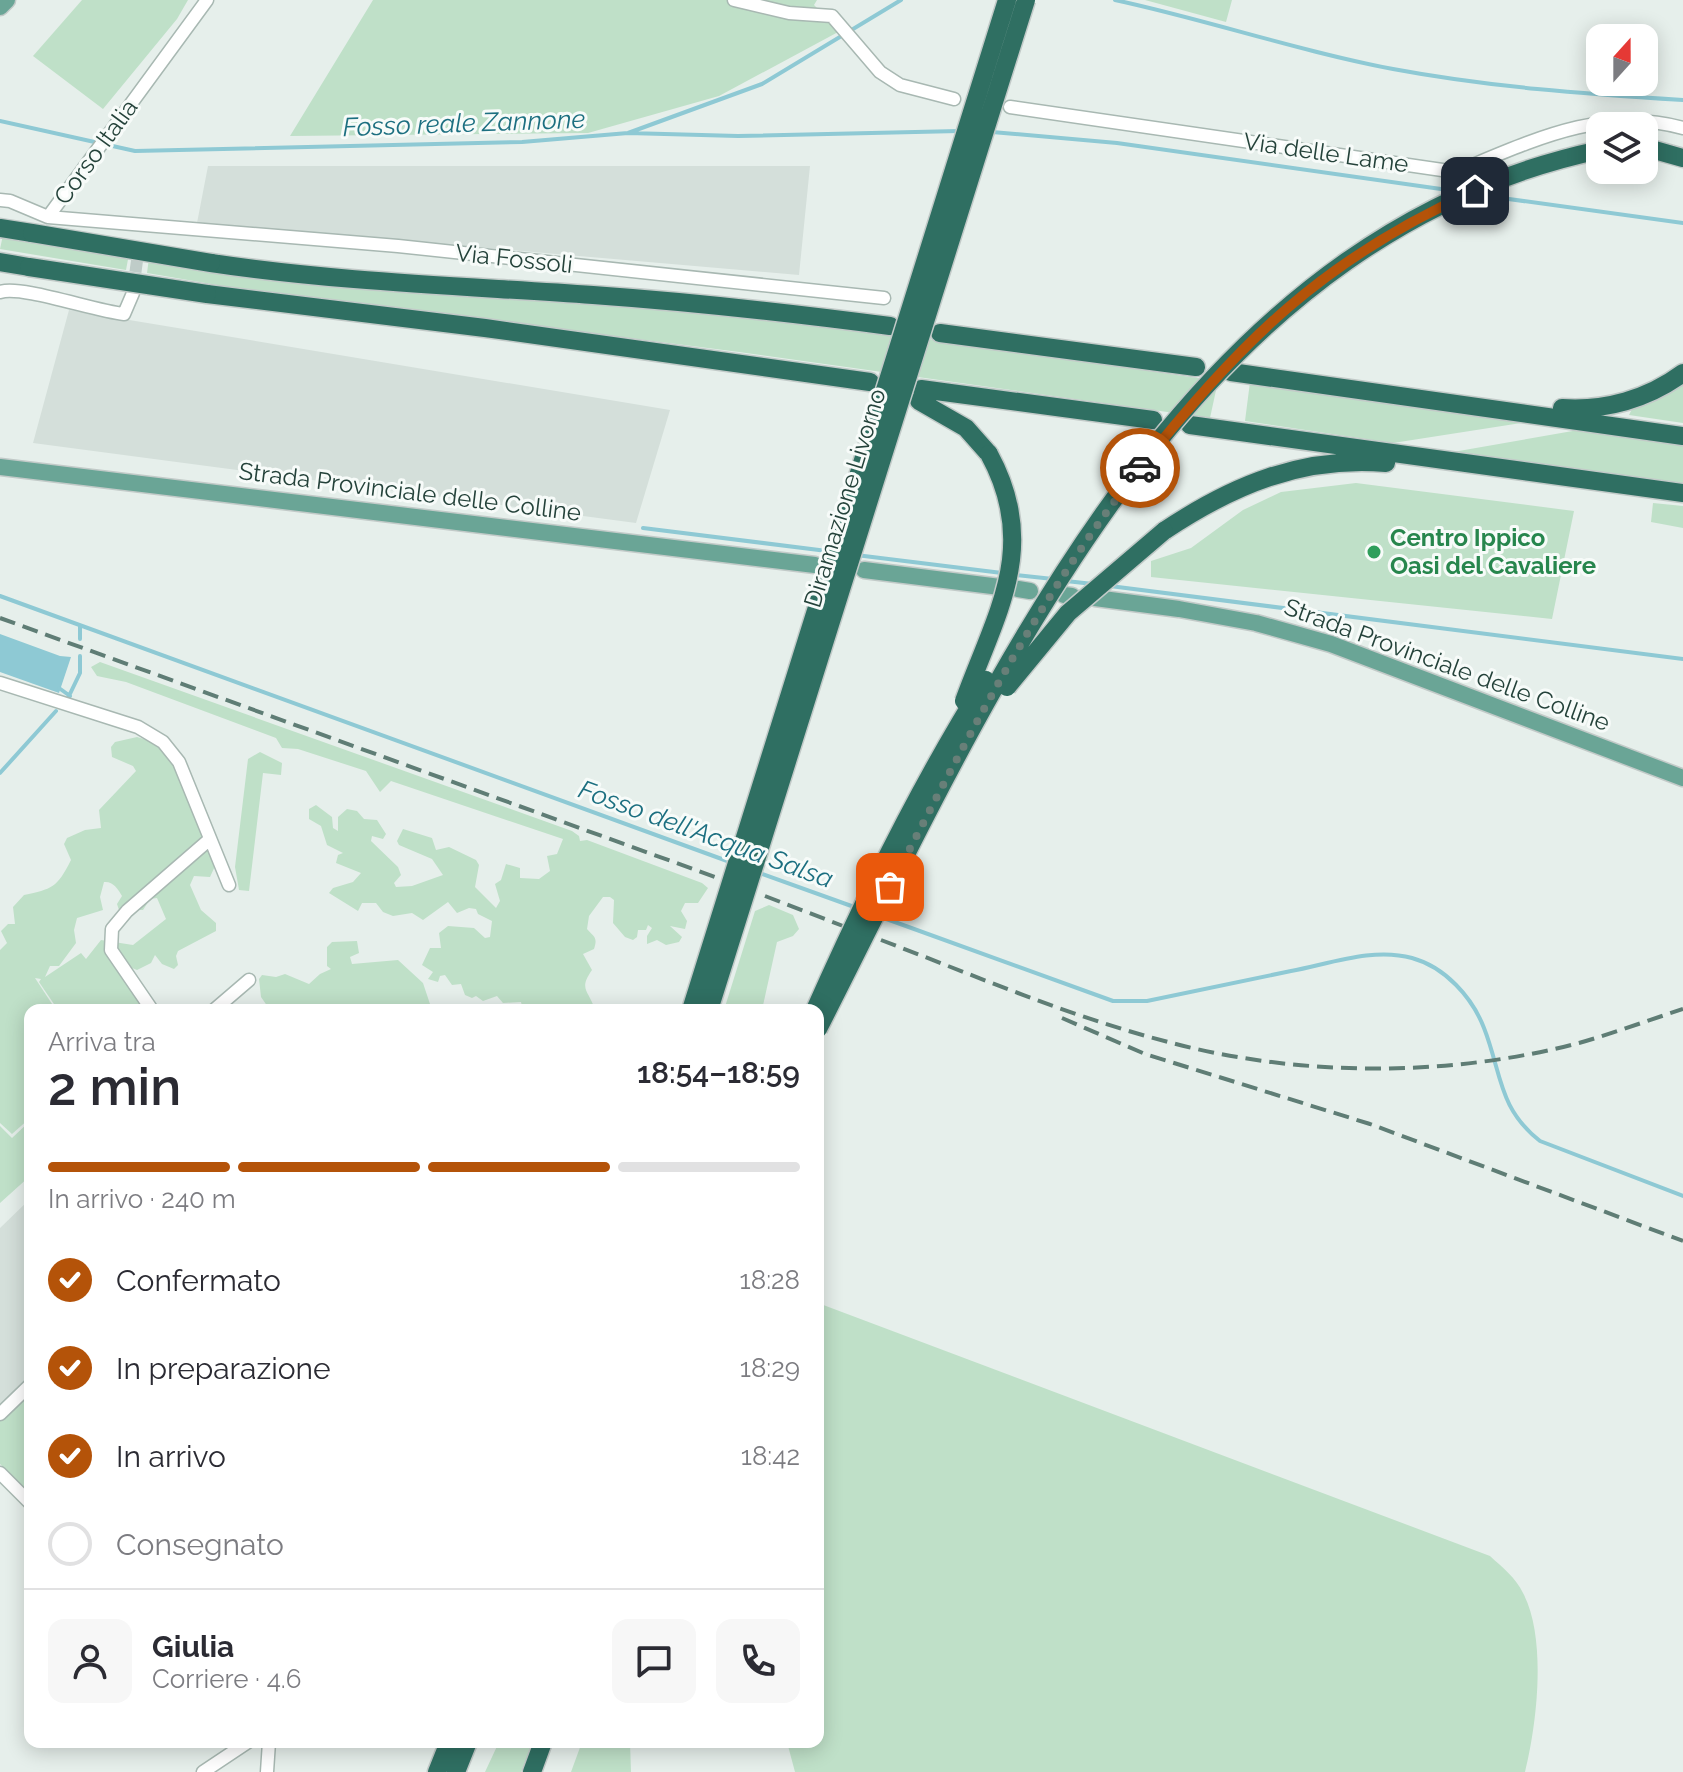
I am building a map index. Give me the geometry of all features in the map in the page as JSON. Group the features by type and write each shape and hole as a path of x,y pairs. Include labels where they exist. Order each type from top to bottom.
{"highway":[{"name":"Diramazione Livorno","path":"693,1004 1007,0"},
{"name":"Diramazione Livorno","path":"711,1004 1026,0"},
{"path":"1658,140 1683,146"},
{"path":"818,1004 866,897 1107,495 1194,386 1271,308 1356,243 1433,200 1517,164 1586,145"},
{"path":"1658,151 1683,158"},
{"path":"824,1017 960,737 1116,499 1202,391 1268,322 1338,266 1419,216 1493,183 1586,154"},
{"path":"0,228 276,273 593,295 890,326"},
{"path":"0,262 207,294 485,328 870,382"},
{"path":"940,333 1196,367"},
{"path":"1231,372 1683,436"},
{"path":"1451,403 1583,409 1642,396 1683,373"},
{"path":"960,737 1013,559 1011,510 989,454 966,428 920,395 1153,420"},
{"path":"1190,425 1683,493"},
{"path":"960,737 1059,622 1091,590 1164,531 1231,490 1296,468 1352,462 1405,465 1462,462"},
{"path":"437,1772 447,1748"},
{"path":"456,1772 466,1748"},
{"path":"532,1772 541,1748"},
{"path":"542,1772 551,1748"}],"main road":[{"path":"0,7 7,0"},
{"name":"Strada Provinciale delle Colline","path":"0,467 815,565"},
{"path":"864,570 1000,587"},
{"name":"Strada Provinciale delle Colline","path":"1095,598 1256,623 1331,644 1683,778"}],"street":[{"name":"Corso Italia","path":"141,233 48,217 207,0"},
{"path":"734,0 789,13 832,16 880,72 900,85 954,99"},
{"name":"Via delle Lame","path":"1010,107 1456,172 1519,146 1589,125 1633,120 1683,128"},
{"path":"0,200 48,217"},
{"name":"Via Fossoli","path":"141,233 179,227 398,246 884,298"},
{"path":"0,292 25,293 124,314 133,293"},
{"path":"0,683 138,727 163,742 179,762 229,885"},
{"path":"147,1004 111,950 112,929 127,911 210,839"},
{"path":"221,1004 249,980"},
{"path":"0,1414 24,1391"},
{"path":"0,1473 24,1497"},
{"path":"203,1772 239,1748"},
{"path":"265,1748 267,1772"}],"shaded area":[{"path":"208,166 810,166 799,275 197,223"},
{"path":"69,310 670,410 636,523 33,443"},
{"path":"24,1205 24,1381 0,1404 0,1228"}],"green space":[{"path":"82,0 188,0 177,19 103,109 33,56"},
{"path":"373,0 817,0 814,5 840,31 719,96 588,133 290,136"},
{"path":"1145,0 1232,0 1226,22"},
{"path":"3,235 129,254 126,270 0,249"},
{"path":"149,258 328,285 777,317 1218,381 1210,418 739,352 223,286 147,273"},
{"path":"1250,382 1534,421 1393,443 1245,421"},
{"path":"1683,382 1683,423 1629,415 1633,407"},
{"path":"1584,429 1683,443 1683,484 1453,452"},
{"name":"Centro Ippico Oasi del Cavaliere","path":"1356,483 1574,511 1552,619 1151,577 1151,561 1191,548 1243,510 1281,492"},
{"path":"1653,503 1683,506 1683,528 1651,522"},
{"path":"100,662 572,831 580,841 587,840 702,883 708,888 698,903 685,903 681,911 687,921 685,929 670,926 682,937 679,942 666,945 657,940 647,944 652,928 648,925 646,930 638,930 633,940 625,937 613,923 614,900 603,897 589,916 587,929 595,940 594,949 583,954 592,970 585,986 592,1004 522,1004 503,1003 497,996 483,1001 476,996 472,998 465,995 461,984 452,985 445,975 440,976 438,982 428,979 433,972 422,965 430,948 441,948 439,933 448,926 474,928 485,938 490,937 492,921 478,914 476,909 469,908 457,913 448,902 423,920 412,913 393,916 383,912 376,903 362,903 358,911 329,893 333,888 353,882 361,873 336,863 338,855 343,853 327,845 321,826 309,819 309,809 316,805 332,817 333,828 338,831 338,817 347,809 357,811 364,819 377,820 386,834 383,839 372,836 371,841 398,867 401,875 394,883 396,887 412,886 443,875 432,859 399,845 397,841 403,829 432,838 436,850 449,847 476,860 479,865 475,887 496,908 500,901 495,884 501,880 506,864 520,868 520,878 539,879 550,871 547,856 557,854 563,839 391,781 380,792 366,771 298,749 282,748 276,738 126,682 97,676 91,667"},
{"path":"137,737 154,744 174,764 183,790 201,801 202,835 216,864 210,877 194,876 190,885 201,910 216,923 216,931 178,951 178,965 174,969 162,964 155,955 151,963 137,970 132,968 154,1004 54,1004 39,982 41,979 35,978 52,1004 24,1004 24,1123 12,1134 0,1123 0,950 7,943 1,931 8,924 15,924 13,907 24,895 47,889 57,882 71,860 64,844 67,838 85,830 101,828 99,810 136,771 133,766 112,757 111,747 115,742","holes":["104,882 110,883 122,896 117,904 119,910 134,905 136,910 143,910 150,899 157,898 166,919 133,945 101,940 86,959 81,953 45,977 50,966 59,966 76,943 74,930 77,918 103,910 100,897"]},
{"path":"260,752 282,763 281,775 263,773 249,891 239,890 235,867 248,759"},
{"path":"769,905 793,915 799,929 793,936 777,942 763,1004 726,1004 755,911"},
{"path":"357,941 359,953 350,957 352,964 398,960 423,983 430,1004 266,1004 261,997 259,979 262,975 276,977 285,974 309,984 331,969 327,966 327,947 332,942"},
{"path":"0,1126 12,1138 24,1127 24,1181 0,1203"},
{"path":"824,1305 1490,1556 1520,1588 1535,1633 1538,1681 1525,1772 795,1772 789,1748 824,1748"},
{"path":"24,1397 24,1488 0,1464 0,1419"},
{"path":"496,1748 531,1748 521,1772 485,1772"},
{"path":"580,1748 630,1748 631,1772 571,1772"}],"water":[{"path":"0,634 60,656 71,657 59,693 0,672"}],"waterway":[{"name":"Fosso reale Zannone","path":"0,121 135,151 522,142 628,133 762,84 901,0"},
{"name":"Fosso reale Zannone","path":"1115,0 1393,69 1501,85 1683,100"},
{"path":"628,133 738,136 959,131"},
{"path":"992,132 1117,143 1455,191"},
{"path":"1487,196 1683,223"},
{"path":"643,528 827,551"},
{"path":"856,555 1002,573"},
{"path":"1015,575 1053,579"},
{"path":"1066,581 1093,584"},
{"path":"1110,586 1683,659"},
{"name":"Fosso dell'Acqua Salsa","path":"0,596 730,862"},
{"path":"80,626 80,639"},
{"path":"68,698 80,673 80,656"},
{"path":"59,688 70,696"},
{"path":"0,773 56,711"},
{"name":"Fosso dell'Acqua Salsa","path":"757,872 857,908"},
{"name":"Fosso dell'Acqua Salsa","path":"881,917 1113,1001 1147,1001 1367,955 1397,955 1424,962 1456,985 1479,1016 1503,1089 1526,1129 1540,1141 1683,1196"}],"tunnel":[{"path":"133,290 140,239"}],"railway":[{"path":"0,618 715,877"},
{"path":"765,896 843,926"},
{"path":"881,940 1025,996 1135,1033 1221,1054 1324,1067 1427,1067 1530,1054 1579,1043 1683,1009"},
{"path":"1062,1018 1145,1054 1370,1124 1683,1241"}],"way so far":[{"path":"890,887 1007,666 1072,563 1140,468"}],"place":[{"name":"Centro Ippico Oasi del Cavaliere","path":"1374,552"}],"route":[{"path":"1140,468 1202,391 1277,314 1366,247 1419,216 1475,191"}]}
